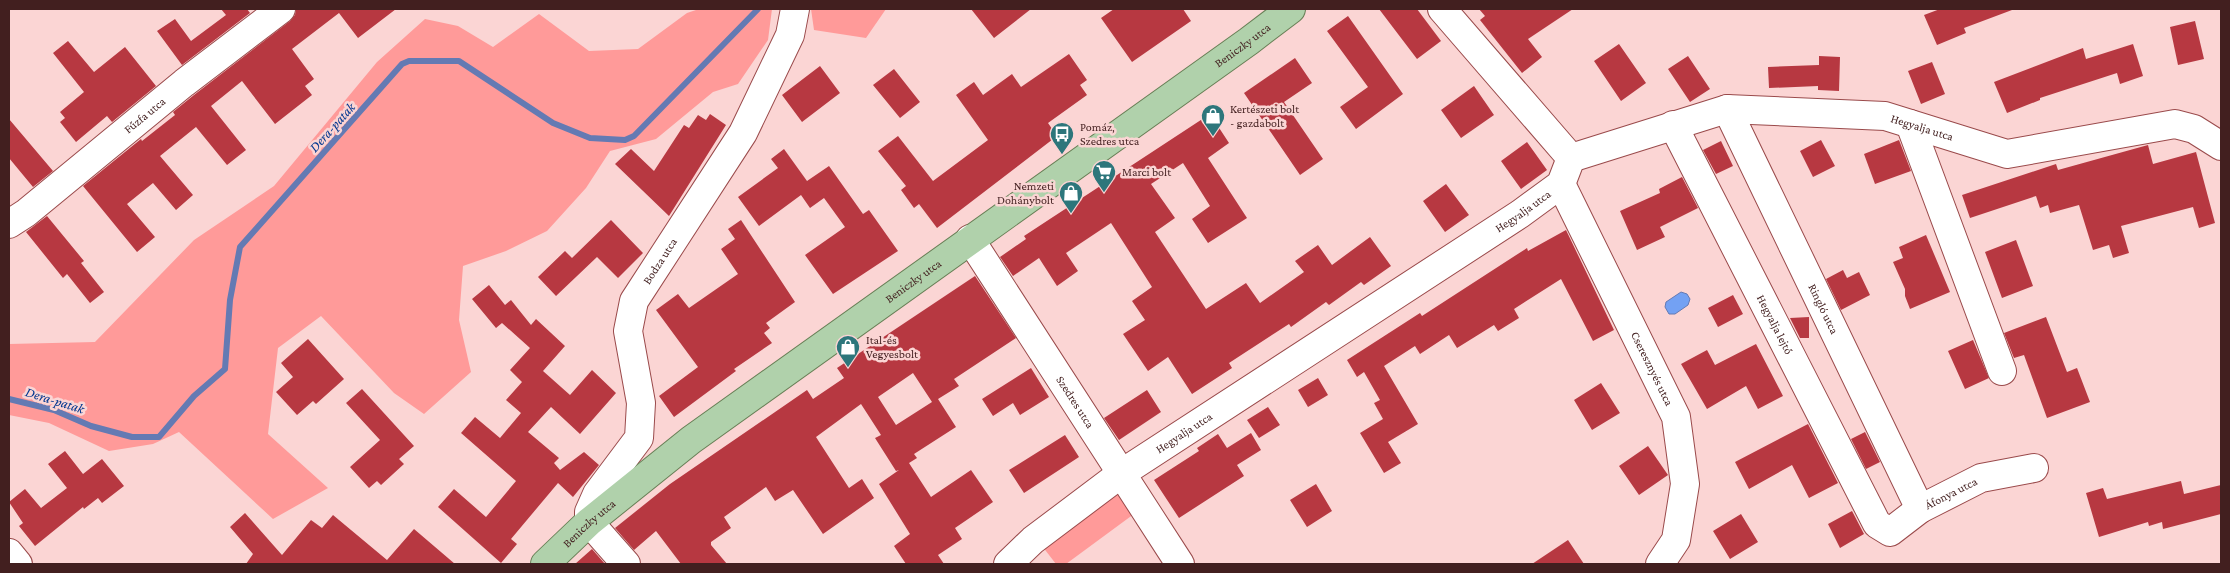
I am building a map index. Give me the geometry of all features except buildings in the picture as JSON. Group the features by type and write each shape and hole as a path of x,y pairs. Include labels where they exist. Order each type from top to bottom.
{"main road":[{"name":"Beniczky utca","path":"546,564 590,522 691,440 1241,47 1291,9"}],"street":[{"name":"Fűzfa utca","path":"9,224 26,213 184,83 281,9"},
{"path":"1442,9 1571,158"},
{"name":"Bodza utca","path":"590,522 589,512 597,494 639,438 641,403 628,331 634,301 743,133 790,35 795,10"},
{"name":"Hegyalja utca","path":"1008,564 1033,540 1122,473 1512,219 1560,184 1571,158 1727,109 1885,116 2007,154 2175,124 2194,129 2221,146"},
{"name":"Ringló utca","path":"1727,109 1920,509"},
{"path":"1910,124 2002,372"},
{"name":"Hegyalja lejtő","path":"1673,126 1876,524"},
{"name":"Cseresznyés utca","path":"1560,184 1676,417 1685,484 1676,540 1660,564"},
{"name":"Szedres utca","path":"970,239 1180,564"},
{"name":"Áfonya utca","path":"1876,524 1890,532 1920,509 1981,478 2034,468"},
{"path":"590,522 626,564"},
{"path":"9,553 18,564"}],"shaded area":[{"path":"699,9 772,9 768,40 738,84 713,92 656,139 610,151 586,188 547,231 506,251 463,266 459,320 471,372 424,414 394,393 321,316 278,348 268,434 328,488 273,519 179,432 153,444 109,451 49,423 9,415 9,344 95,342 194,240 274,186 377,62 425,19 458,26 493,47 539,14 589,51 638,49 687,13"},
{"path":"811,9 886,9 866,38 814,30"},
{"path":"1119,481 1138,511 1066,564 1056,564 1039,542"}],"water":[{"path":"1681,292 1687,294 1690,299 1688,305 1675,314 1669,314 1665,307 1666,302"}],"waterway":[{"name":"Dera-patak","path":"9,399 54,410 91,426 132,437 159,437 194,396 225,369 230,300 240,247 402,64 409,61 459,61 553,123 590,138 625,140 634,136 758,9"}],"place":[{"name":"Kertészeti bolt - gazdabolt","path":"1213,137"},
{"name":"Pomáz, Szedres utca","path":"1062,155"},
{"name":"Marci bolt","path":"1104,193"},
{"name":"Nemzeti Dohánybolt","path":"1071,214"},
{"name":"Ital-és Vegyesbolt","path":"848,368"}]}
